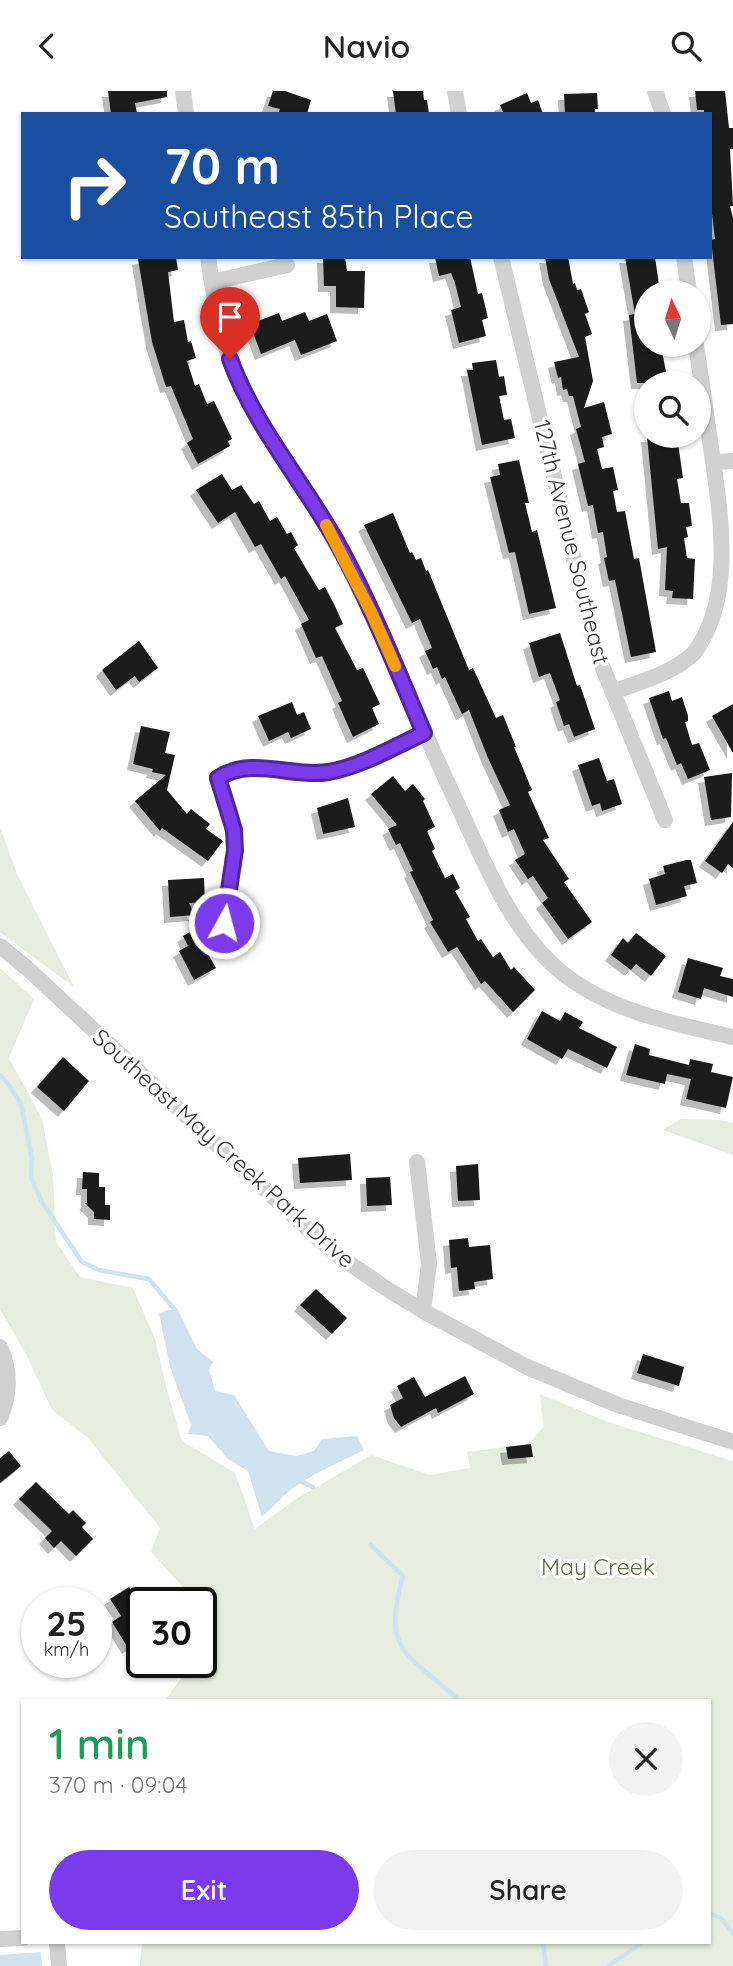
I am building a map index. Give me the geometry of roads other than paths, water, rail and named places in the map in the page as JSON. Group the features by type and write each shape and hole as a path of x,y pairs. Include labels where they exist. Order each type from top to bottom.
{"street":[{"path":"183,91 186,112"},
{"path":"455,91 459,112"},
{"path":"655,91 662,112"},
{"path":"208,259 223,335 238,380 256,415 335,539 383,636 424,733 499,894 523,931 553,965 580,987 612,1003 664,1021 733,1037"},
{"name":"127th Avenue Southeast","path":"501,259 596,651 665,820"},
{"path":"684,259 687,280"},
{"path":"212,282 287,265"},
{"path":"613,692 678,666 702,644 718,618 728,554 698,357"},
{"path":"713,462 733,460"},
{"path":"224,923 235,850 234,830 218,778 229,771 254,767 308,773 329,772 357,764 424,733"},
{"name":"Southeast May Creek Park Drive","path":"0,946 340,1257 423,1311 527,1367 618,1405 733,1442"},
{"path":"418,1162 429,1263 423,1311"},
{"path":"0,1347 9,1381 0,1418"},
{"path":"0,1939 21,1938"},
{"path":"57,1944 59,1966"}],"water":[{"path":"177,1308 197,1349 213,1362 209,1370 215,1391 234,1395 269,1451 296,1456 314,1451 322,1439 357,1436 364,1450 291,1489 262,1517 248,1471 228,1459 208,1436 188,1434 191,1425 170,1367 159,1313"},
{"path":"41,1952 42,1966 0,1966 0,1955"}],"waterway":[{"path":"0,1075 21,1104 32,1159 31,1178 42,1202 82,1262 99,1270 149,1279 176,1311"},
{"path":"300,1481 313,1487"},
{"path":"371,1545 403,1576 395,1622 404,1650 458,1699"},
{"name":"May Creek","path":"711,1914 721,1918 733,1933"},
{"path":"543,1944 546,1966"},
{"name":"May Creek","path":"608,1966 641,1944"}]}
